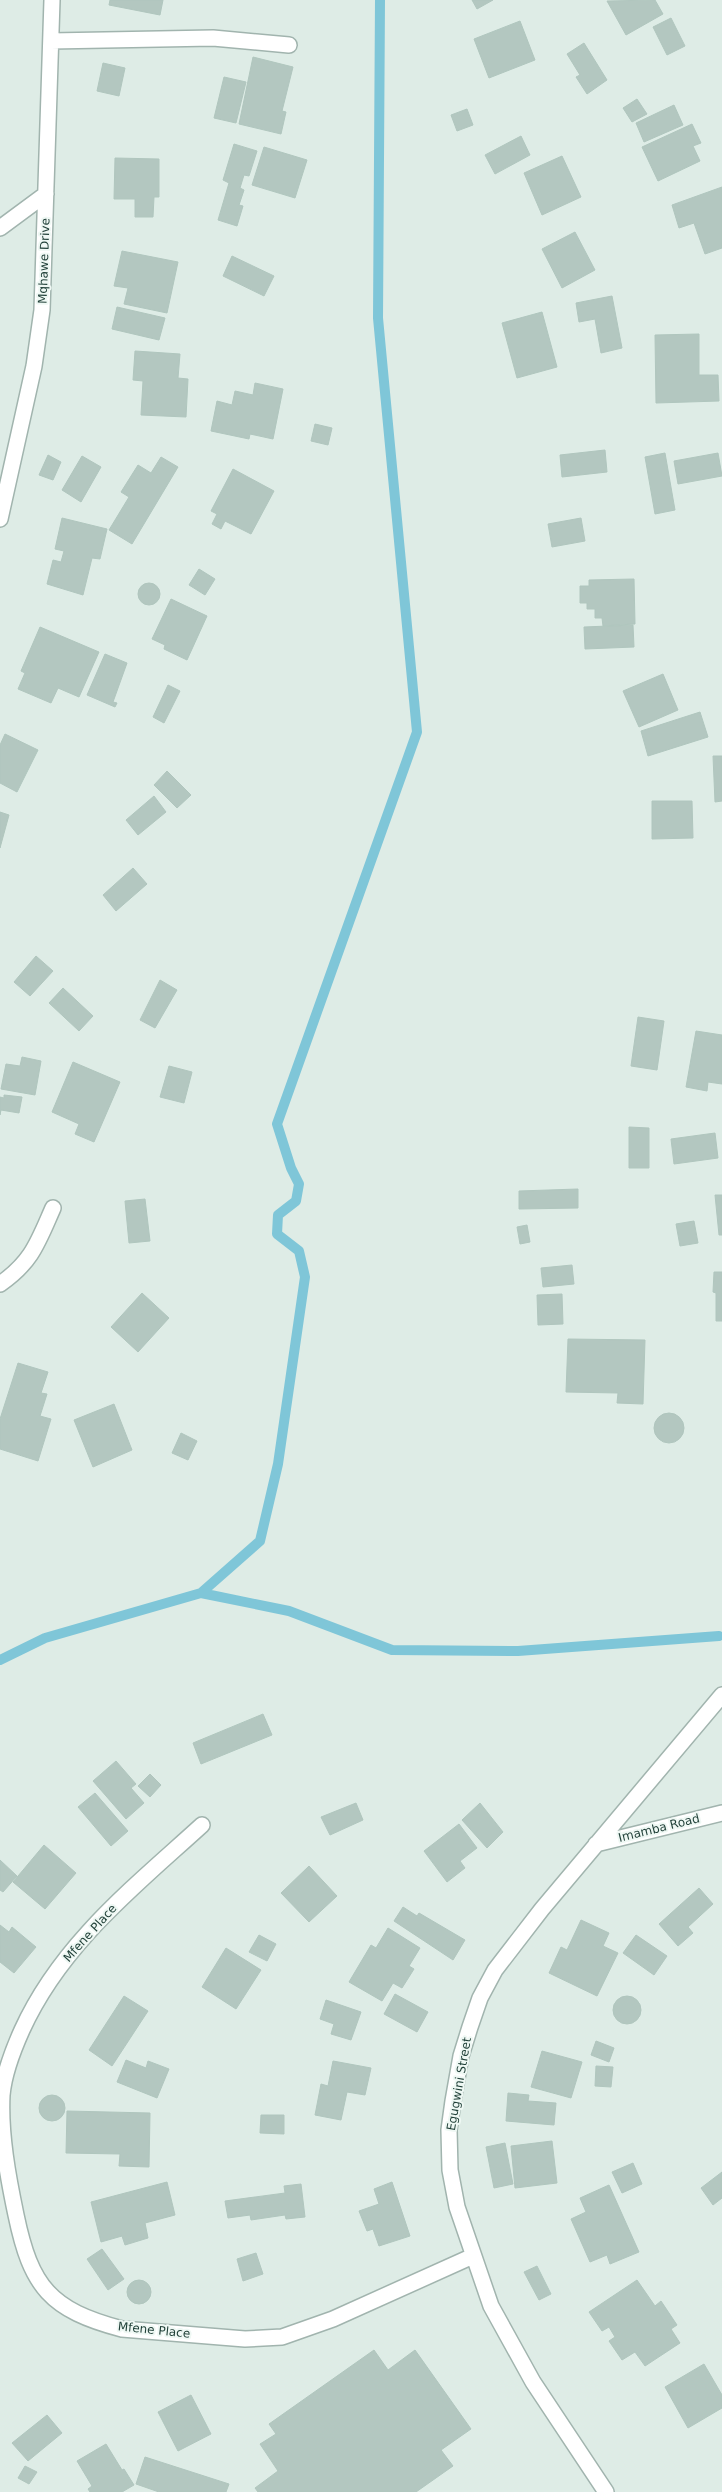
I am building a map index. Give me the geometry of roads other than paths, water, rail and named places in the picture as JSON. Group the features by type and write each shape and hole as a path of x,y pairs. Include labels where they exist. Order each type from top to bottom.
{"street":[{"name":"Mqhawe Drive","path":"0,519 34,366 42,310 52,0"},
{"path":"51,41 213,38 289,45"},
{"path":"0,228 46,194"},
{"path":"0,1284 15,1273 32,1254 53,1208"},
{"name":"Egugwini Street","path":"606,2492 533,2382 491,2306 457,2206 450,2170 449,2130 461,2056 480,1998 495,1970 542,1908 722,1695"},
{"name":"Imamba Road","path":"596,1844 722,1812"},
{"name":"Mfene Place","path":"202,1825 100,1918 88,1932 52,1976 32,2008 14,2048 2,2094 3,2123 14,2206 22,2242 34,2274 49,2295 64,2307 82,2317 100,2323 122,2329 268,2339 296,2334 473,2256"}],"waterway":[{"path":"0,1660 45,1638 201,1593 260,1541 278,1464 305,1277 299,1251 277,1234 278,1215 296,1201 299,1184 291,1168 277,1124 417,732 378,318 380,0"},
{"path":"201,1593 289,1611 392,1650 518,1651 719,1636"}]}
